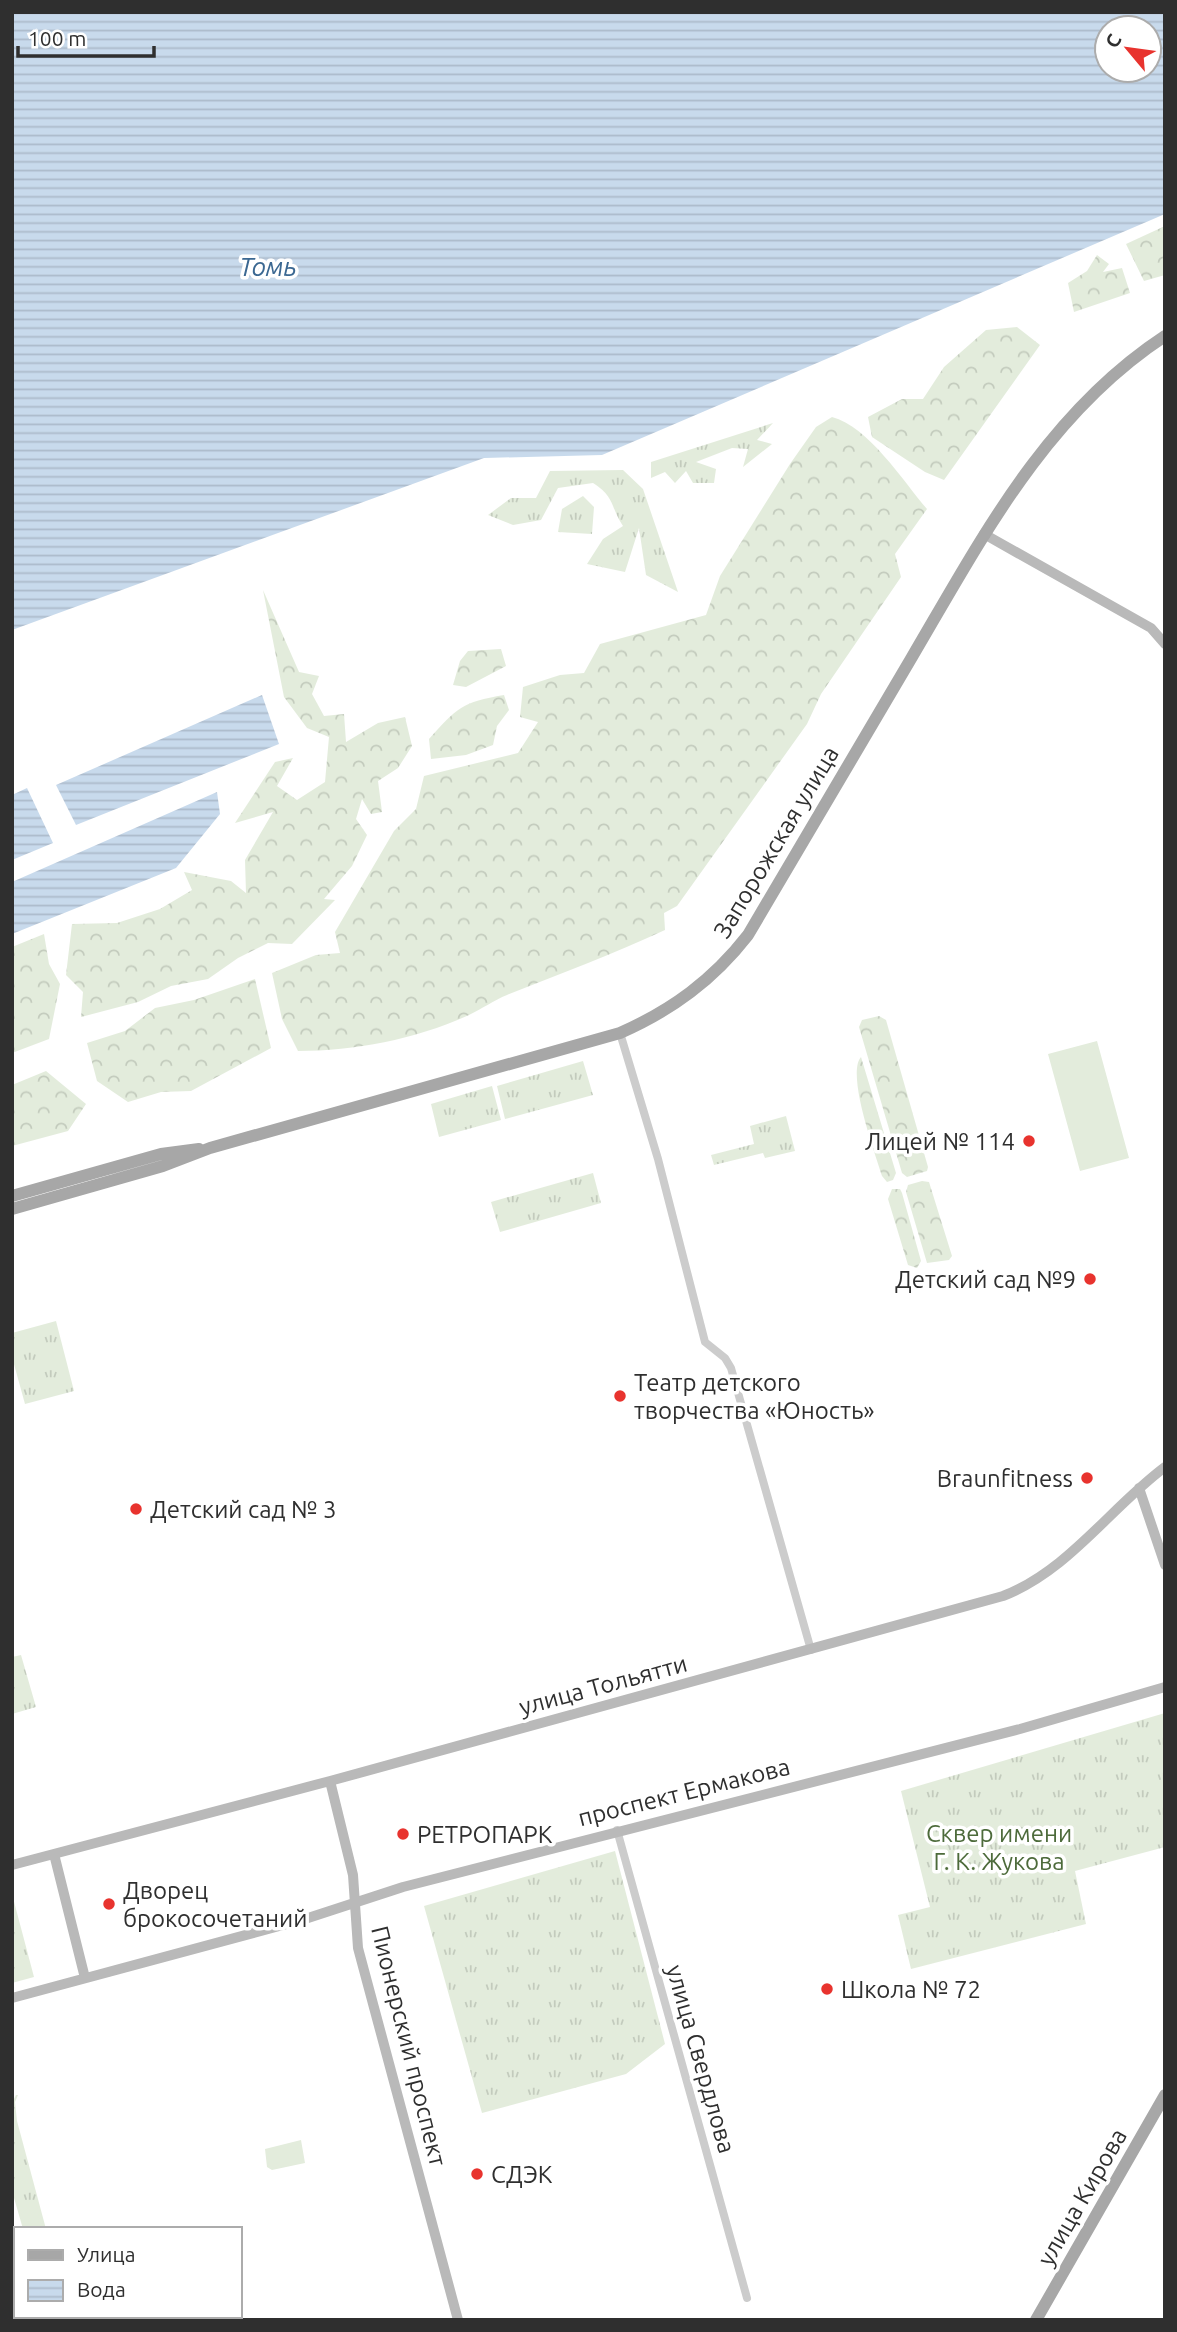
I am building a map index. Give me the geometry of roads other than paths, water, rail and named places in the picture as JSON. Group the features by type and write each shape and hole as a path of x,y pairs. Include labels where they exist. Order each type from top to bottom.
{"main road":[{"name":"Запорожская улица","path":"12,1209 163,1167 210,1148 621,1033 663,1013 699,989 727,963 748,935 984,534 1027,468 1068,419 1114,375 1165,336"},
{"path":"984,534 1151,628 1165,644"},
{"name":"Запорожская улица","path":"12,1196 161,1154 210,1148"},
{"name":"улица Тольятти","path":"12,1864 811,1650 1024,1588 1050,1570 1165,1467"},
{"path":"1139,1488 1165,1565"},
{"name":"проспект Ермакова","path":"12,1998 354,1904 403,1887 617,1830 994,1736 1165,1687"},
{"name":"Пионерский проспект","path":"330,1781 349,1855 358,1948 458,2320"},
{"path":"54,1854 85,1978"},
{"name":"улица Кирова","path":"1036,2320 1165,2095"}],"street":[{"path":"621,1033 658,1159 705,1342 725,1358 731,1368 811,1650"},
{"name":"улица Свердлова","path":"617,1830 747,2298"}],"water":[{"name":"Томь","path":"12,12 1165,12 1165,214 602,455 484,458 12,630"},
{"path":"262,695 279,744 76,825 56,785"},
{"path":"27,788 53,843 12,860 12,795"},
{"path":"217,792 220,814 176,868 12,934 12,882"}],"place":[{"name":"Лицей № 114","path":"1029,1141"},
{"name":"Детский сад №9","path":"1090,1279"},
{"name":"Театр детского творчества «Юность»","path":"620,1396"},
{"name":"Braunfitness","path":"1087,1478"},
{"name":"Детский сад № 3","path":"136,1509"},
{"name":"РЕТРОПАРК","path":"403,1834"},
{"name":"Дворец брокосочетаний","path":"109,1904"},
{"name":"Школа № 72","path":"827,1989"},
{"name":"СДЭК","path":"477,2174"}],"park label":[{"name":"Сквер имени Г. К. Жукова","path":"999,1847"}]}
